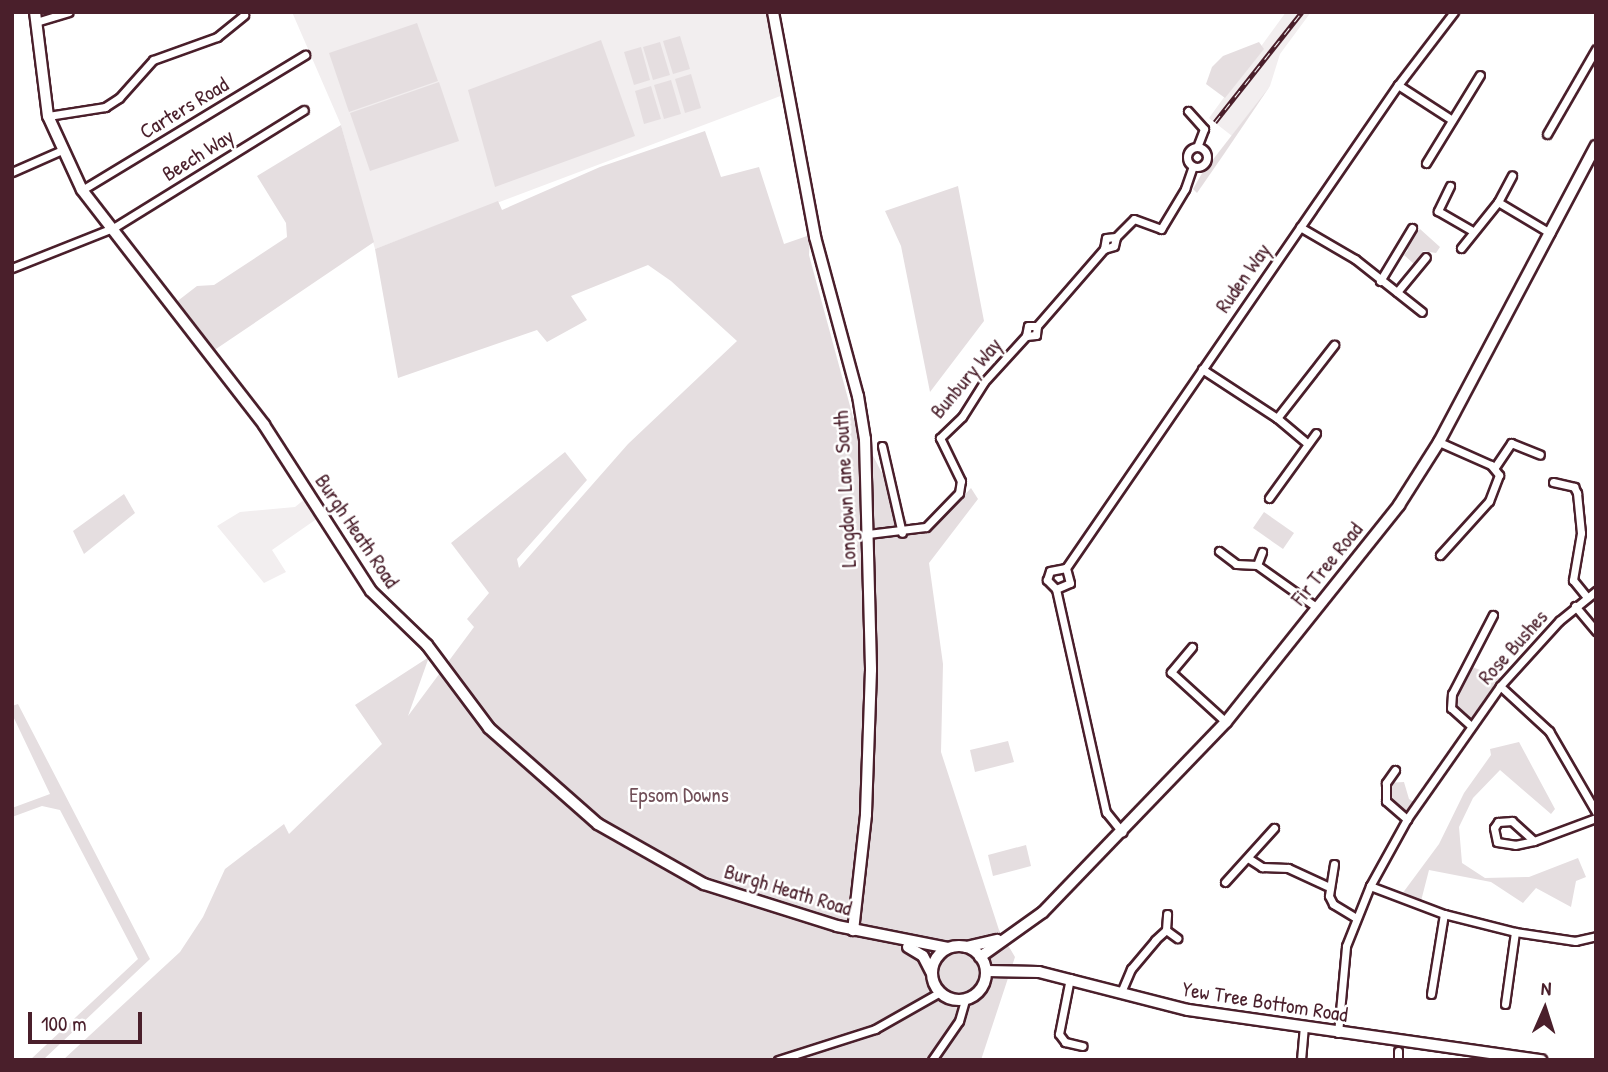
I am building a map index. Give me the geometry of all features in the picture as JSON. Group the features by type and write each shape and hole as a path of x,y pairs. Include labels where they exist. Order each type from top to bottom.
{"main road":[{"name":"Longdown Lane South","path":"773,12 815,237 858,396 865,439 871,670 866,815 853,930"},
{"name":"Burgh Heath Road","path":"35,17 48,116 82,190 264,425 371,591 426,645 489,728 598,824 671,868 730,895 898,942 917,950 931,972"},
{"name":"Fir Tree Road","path":"980,957 1001,939 1043,912 1226,722 1411,488 1439,442 1596,146"},
{"name":"Fir Tree Road","path":"966,947 1001,939"},
{"name":"Burgh Heath Road","path":"898,942 947,948"},
{"path":"966,947 980,957 987,971 977,994 965,1000 940,992 931,972 938,956 947,948 966,947"},
{"name":"Yew Tree Bottom Road","path":"987,971 1027,970 1070,977 1188,1010 1541,1060"}],"street":[{"path":"35,17 69,12"},
{"name":"Ruden Way","path":"1066,568 1053,568 1048,575 1056,589 1070,583 1066,568 1398,85 1454,12"},
{"path":"48,116 105,107 126,92 153,60 217,37 244,15"},
{"path":"1547,134 1596,49"},
{"name":"Carters Road","path":"82,190 305,55"},
{"path":"1426,163 1480,75"},
{"path":"1398,85 1452,120"},
{"name":"Beech Way","path":"12,268 110,228 304,110"},
{"name":"Bunbury Way","path":"1188,111 1204,129 1197,147 1187,156 1193,166"},
{"name":"Bunbury Way","path":"1193,166 1203,165 1207,158 1197,147"},
{"path":"12,172 62,150"},
{"name":"Bunbury Way","path":"867,534 902,533 926,527 959,493 961,481 940,438 1026,336 1028,326 1037,326 1104,249 1106,239 1116,237 1135,219 1161,229 1185,189 1193,166"},
{"path":"1450,186 1438,211 1471,230 1479,229 1512,176"},
{"path":"1498,202 1550,233"},
{"path":"1300,227 1355,259 1423,312"},
{"path":"1380,281 1412,228"},
{"path":"1461,248 1471,230"},
{"path":"1397,292 1426,257"},
{"path":"1277,418 1334,345"},
{"path":"1202,369 1277,418 1308,444"},
{"path":"1269,498 1317,433"},
{"path":"1439,442 1495,467"},
{"path":"1440,555 1495,494 1499,481 1495,467 1511,443 1541,456"},
{"path":"882,446 902,533"},
{"path":"1553,482 1574,487 1577,493 1581,533 1573,580 1586,596"},
{"path":"1219,551 1236,564 1257,565 1316,607"},
{"path":"1257,565 1262,552"},
{"path":"1056,589 1106,813 1122,833"},
{"name":"Rose Bushes","path":"1338,1033 1341,972 1355,917 1407,819 1469,726 1500,686 1575,606 1596,590"},
{"path":"1575,606 1596,631"},
{"name":"Rose Bushes","path":"1469,726 1451,708 1452,694 1493,615"},
{"path":"1192,647 1171,672 1226,722"},
{"path":"1500,686 1549,731 1596,812"},
{"path":"1395,770 1386,783 1386,801 1407,819"},
{"path":"1534,841 1512,821 1498,822 1494,828 1497,842 1504,845 1534,841 1596,818"},
{"path":"1225,882 1274,828"},
{"path":"1248,858 1262,867 1288,868 1327,886"},
{"path":"1334,864 1327,886 1333,904 1355,917"},
{"path":"1370,886 1444,914 1515,932 1575,941 1596,936"},
{"path":"1122,990 1131,969 1166,930 1167,914"},
{"path":"1431,994 1444,914"},
{"path":"1166,930 1177,938"},
{"path":"1505,1004 1515,932"},
{"path":"1070,977 1059,1034 1065,1042 1083,1046"},
{"path":"778,1060 875,1029 940,992"},
{"path":"932,1060 959,1021 965,1000"},
{"path":"1301,1060 1304,1028"}],"shaded area":[{"path":"292,12 768,12 783,95 375,249 341,125"},
{"path":"1286,12 1311,12 1280,54 1270,86 1232,136 1209,118"},
{"path":"305,499 318,518 272,550 286,572 264,583 217,526 240,512 295,507"}],"green space":[{"path":"417,23 438,81 349,112 329,53"},
{"path":"680,36 690,69 673,74 663,41"},
{"path":"601,40 635,136 495,187 468,90"},
{"path":"660,42 670,75 653,80 643,47"},
{"path":"1259,42 1264,49 1225,98 1206,84 1212,67 1223,56"},
{"path":"641,47 650,80 634,85 624,52"},
{"path":"691,74 701,108 685,113 675,79"},
{"path":"671,80 681,114 664,119 654,85"},
{"path":"439,82 459,141 370,171 350,113"},
{"path":"651,86 661,119 644,124 635,91"},
{"path":"1270,86 1197,193 1193,189 1201,175"},
{"path":"341,125 374,242 213,351 175,303 197,286 214,285 287,237 286,223 257,176"},
{"name":"Epsom Downs","path":"705,131 721,177 759,167 784,244 810,235 809,255 853,417 914,535 929,533 971,488 978,499 929,563 943,664 941,752 999,930 1015,957 981,1060 63,1060 180,952 203,917 225,869 284,824 289,834 382,744 355,705 429,657 408,716 474,627 467,619 489,593 451,543 565,452 587,480 517,559 519,568 628,444 737,341 671,281 648,265 571,296 587,320 547,342 537,330 398,378 375,249 498,201 502,210 600,167"},
{"path":"958,186 984,321 930,392 901,246 885,211"},
{"path":"1420,229 1440,247 1436,253 1423,251 1414,264 1404,255 1408,250 1403,246"},
{"path":"124,494 135,513 84,554 73,531"},
{"path":"1264,512 1294,533 1283,549 1253,528"},
{"path":"1467,665 1506,680 1470,725 1451,702"},
{"path":"18,704 150,959 43,1060 30,1060 138,959 60,810 42,806 12,817 12,808 50,794 12,714 12,706"},
{"path":"1008,741 1014,762 975,772 970,750"},
{"path":"1519,742 1555,809 1551,814 1500,770 1473,798 1459,827 1462,863 1485,878 1529,877 1578,858 1586,877 1576,881 1571,907 1536,888 1523,903 1491,882 1429,870 1421,901 1402,894 1439,844 1464,793 1491,755 1490,749"},
{"path":"1404,782 1409,799 1417,804 1407,819 1390,808 1386,783"},
{"path":"1026,845 1031,866 993,876 988,855"}],"railway":[{"path":"1215,122 1302,12"}]}
